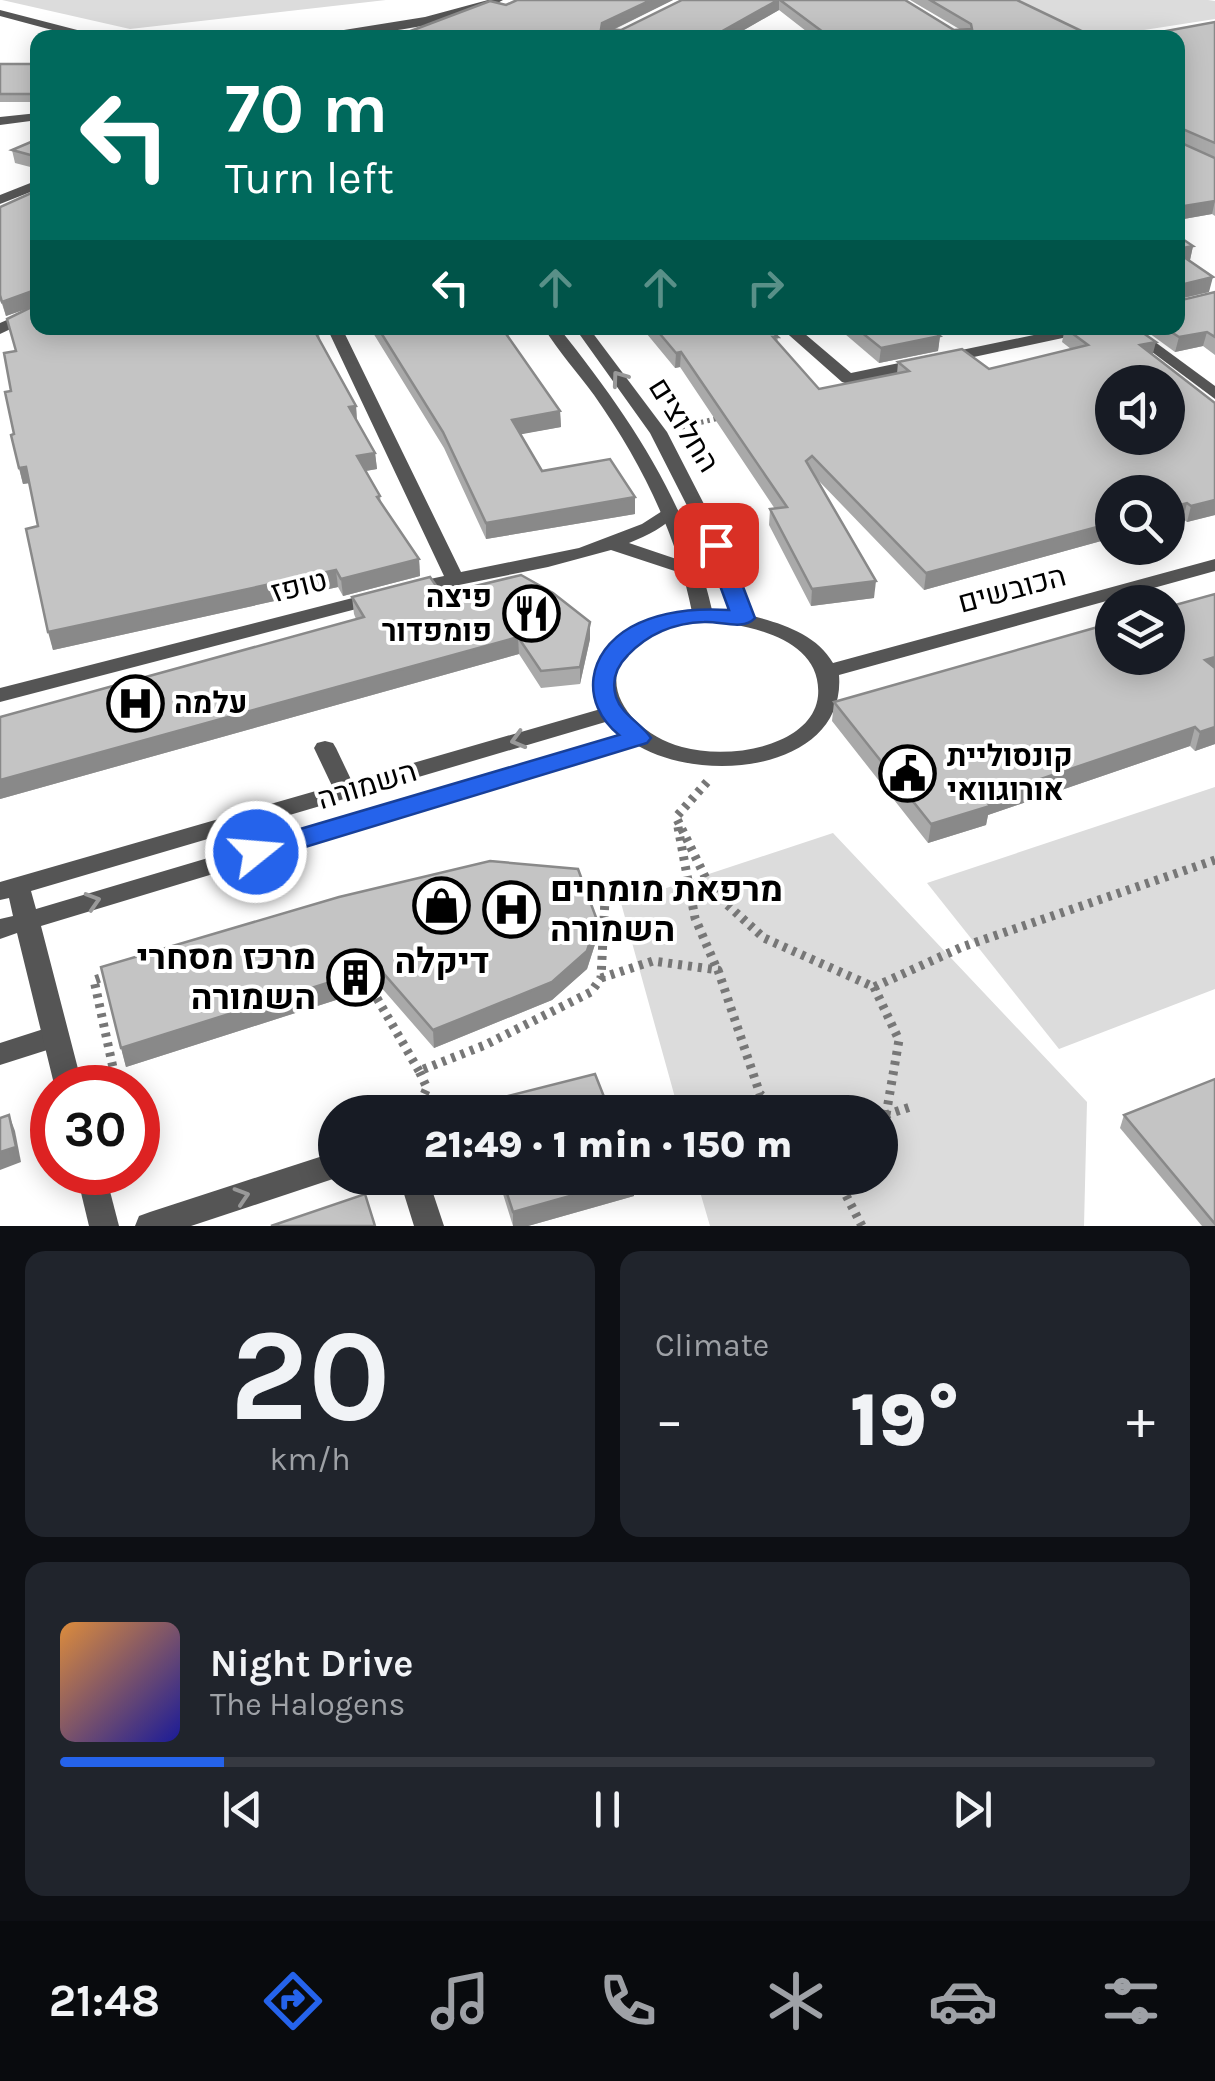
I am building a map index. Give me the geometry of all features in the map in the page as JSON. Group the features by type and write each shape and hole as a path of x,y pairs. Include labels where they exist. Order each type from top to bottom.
{"street":[{"path":"366,30 468,12 498,0"},
{"path":"0,13 66,30"},
{"path":"0,121 30,117"},
{"path":"0,200 30,187"},
{"path":"0,330 30,314"},
{"path":"337,335 454,578"},
{"name":"החלוצים","path":"555,335 617,418 670,512 692,571 702,615"},
{"name":"החלוצים","path":"587,335 658,432 716,545 744,618"},
{"path":"797,335 848,379 1053,335"},
{"path":"1136,335 1215,394"},
{"name":"טופז","path":"0,695 454,578 615,545 657,526 670,512"},
{"path":"615,545 692,571"},
{"name":"הכובשים","path":"826,672 1215,565"},
{"path":"702,615 744,618 776,628 799,641 826,672 831,692 826,712 812,731 788,746 760,756 726,760 682,755 638,738 612,713 604,698 602,681 607,663 618,647 657,624 702,615"},
{"name":"השמורה","path":"9,888 612,713"},
{"name":"השמורה","path":"0,929 638,738"},
{"path":"325,748 345,790"},
{"path":"9,888 27,921 63,1065"},
{"path":"0,1054 56,1036"},
{"path":"150,1226 318,1171"},
{"path":"96,1195 104,1226"},
{"path":"419,1195 429,1226"}],"path":[{"path":"658,432 735,415"},
{"path":"676,817 726,760"},
{"path":"676,817 695,918 718,970 761,1095"},
{"path":"676,817 712,891 764,938 874,987 899,1040 887,1095"},
{"path":"874,987 962,947 1215,860"},
{"path":"419,1071 556,1012 591,992 600,978 605,899 570,886"},
{"path":"600,978 653,961 718,970"},
{"path":"112,1065 94,980 128,969"},
{"path":"364,974 419,1071 427,1088 424,1095"},
{"path":"898,1112 910,1108"},
{"path":"846,1195 862,1226"}],"shaded area":[{"path":"2,0 386,0 130,29"},
{"path":"1010,0 1215,1 1215,19 1144,30 1082,30"},
{"path":"1215,787 1215,989 1059,1049 927,883"},
{"path":"833,833 1087,1102 1084,1226 710,1226 701,1195 898,1195 898,1095 674,1095 621,903"}],"building":[{"path":"517,0 651,0 602,23 601,29 621,30 413,30 490,1 506,5"},
{"path":"682,0 778,0 724,30 621,30"},
{"path":"780,0 905,0 954,30 820,30"},
{"path":"930,0 1017,0 1079,30 954,30 972,29 971,24"},
{"path":"1215,22 1215,143 1185,130 1185,30 1172,30"},
{"path":"0,64 30,64 30,94 0,94"},
{"path":"30,142 30,155 12,150"},
{"path":"1185,145 1215,158 1215,201 1185,206"},
{"path":"30,194 30,292 2,302 0,295 0,207"},
{"path":"1185,258 1213,277 1185,284"},
{"path":"1215,292 1215,337 1207,332 1179,337 1176,335 1185,335 1185,299"},
{"path":"30,308 30,335 317,335 356,406 349,407 375,453 357,456 380,496 377,497 419,559 341,579 336,570 48,632 26,529 38,526 26,467 19,468 5,392 11,391 4,353 16,351 7,319"},
{"path":"382,335 507,335 560,411 512,420 542,471 610,459 635,497 486,523 443,432"},
{"path":"661,335 776,335 773,337 819,389 909,371 898,362 962,349 989,369 1088,345 1074,335 1146,335 1156,342 1140,345 1166,365 1095,365 1095,455 1185,455 1185,380 1215,403 1215,500 1191,506 1185,504 1185,475 1095,475 1095,528 926,573 812,456 806,461 876,581 812,589 770,509 787,507 681,352 676,353"},
{"path":"865,335 940,336 881,348"},
{"path":"521,575 553,593 590,622 580,667 541,671 518,637 0,780 0,717 364,617 352,597 430,577 442,594"},
{"path":"1215,594 1215,657 1205,660 1215,668 1215,727 1200,732 1195,727 984,798 990,806 931,824 834,702 1095,628 1095,675 1185,675 1185,602"},
{"name":"מרכז מסחרי השמורה","path":"490,861 578,869 597,920 587,951 552,982 433,1030 378,967 121,1048 101,967 339,897"},
{"path":"595,1074 603,1095 512,1095"},
{"path":"1215,1079 1215,1224 1124,1115"},
{"path":"9,1115 16,1147 0,1152 0,1118"},
{"path":"365,1195 375,1226 271,1226"},
{"path":"508,1195 574,1195 513,1212"}],"place":[{"name":"פיצה פומפדור","path":"531,614"},
{"name":"עלמה","path":"135,703"},
{"name":"קונסוליית אורוגוואי","path":"908,773"},
{"name":"דיקלה","path":"442,905"},
{"name":"מרפאת מומחים השמורה","path":"511,909"},
{"name":"מרכז מסחרי השמורה","path":"355,977"}],"route":[{"path":"256,852 638,738 612,713 604,698 602,681 607,663 618,647 657,624 702,615 744,618 716,545"}]}
